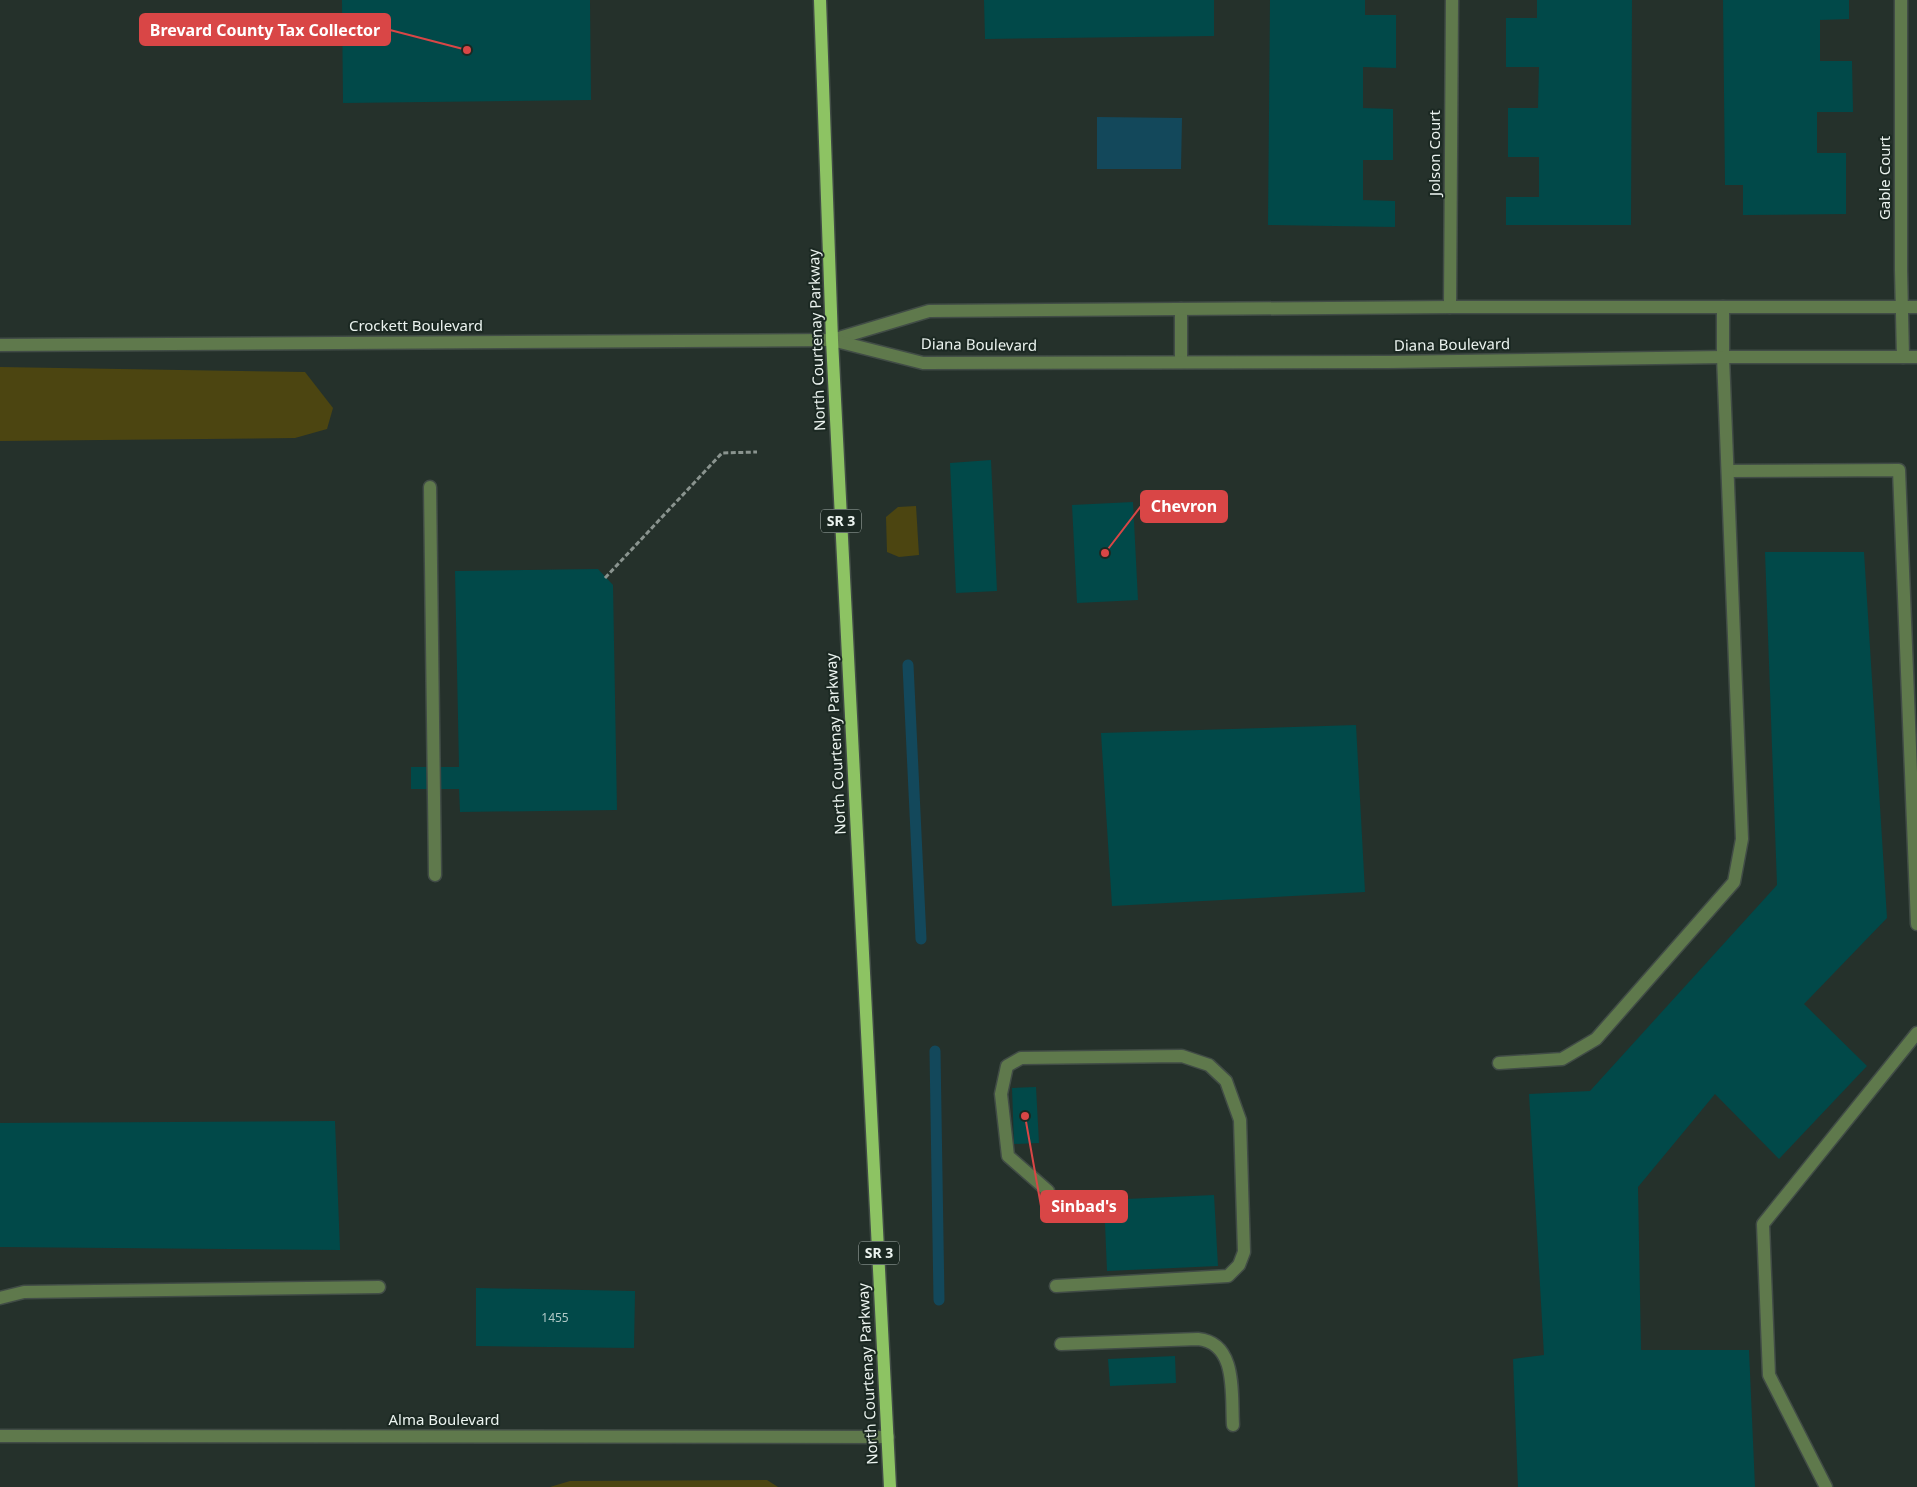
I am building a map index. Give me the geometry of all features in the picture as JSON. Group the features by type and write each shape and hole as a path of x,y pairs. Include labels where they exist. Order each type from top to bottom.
{"main road":[{"name":"North Courtenay Parkway","path":"820,0 832,340 890,1487"}],"street":[{"name":"Jolson Court","path":"1450,307 1452,0"},
{"name":"Gable Court","path":"1901,0 1903,357"},
{"name":"Diana Boulevard","path":"832,340 929,311 1450,307 1917,307"},
{"path":"1499,1063 1562,1059 1596,1039 1734,882 1742,839 1723,357 1723,307"},
{"path":"1181,309 1181,362"},
{"name":"Diana Boulevard","path":"832,340 923,363 1389,362 1723,357 1917,357"},
{"name":"Crockett Boulevard","path":"0,345 832,340"},
{"path":"1728,471 1899,470 1917,924"},
{"path":"430,487 435,875"},
{"path":"1826,1487 1769,1375 1762,1224 1917,1033"},
{"path":"1048,1191 1008,1156 1001,1094 1007,1066 1022,1058 1182,1056 1209,1065 1226,1081 1240,1120 1244,1252 1239,1265 1228,1276 1056,1286"},
{"path":"0,1298 24,1292 379,1287"},
{"path":"1061,1344 1198,1338 1208,1340 1216,1345 1228,1363 1233,1425"},
{"name":"Alma Boulevard","path":"0,1436 888,1437"}],"path":[{"path":"605,578 722,453 758,452"}],"shaded area":[{"path":"0,367 305,372 333,408 327,429 295,438 0,441"},
{"path":"916,506 919,555 899,557 887,552 886,517 898,507"},
{"path":"767,1480 778,1487 550,1487 570,1481"}],"water":[{"path":"1097,117 1182,118 1181,169 1097,169"}],"building":[{"path":"342,0 590,0 591,100 343,103"},
{"path":"984,0 1214,0 1214,36 985,39"},
{"path":"1270,0 1365,0 1365,15 1396,15 1396,68 1363,67 1363,108 1393,109 1393,160 1363,160 1363,200 1395,201 1395,227 1268,225"},
{"path":"1537,0 1632,0 1631,225 1506,225 1506,197 1539,197 1539,157 1508,157 1508,108 1538,108 1539,67 1506,67 1506,18 1537,18"},
{"path":"1723,0 1849,0 1849,19 1820,20 1820,61 1852,61 1853,112 1817,112 1817,153 1846,153 1846,214 1743,215 1743,185 1725,185"},
{"path":"991,460 997,591 956,593 950,463"},
{"path":"1133,502 1138,600 1077,603 1072,505"},
{"path":"1765,552 1864,552 1887,918 1804,1004 1867,1066 1779,1159 1715,1094 1638,1187 1641,1350 1749,1350 1755,1487 1518,1487 1513,1359 1544,1355 1529,1094 1590,1091 1777,885"},
{"path":"598,569 613,585 617,810 460,812 459,789 411,789 411,767 459,767 455,571"},
{"path":"1356,725 1365,892 1112,906 1101,733"},
{"path":"1036,1087 1039,1143 1014,1144 1012,1088"},
{"path":"335,1121 340,1250 0,1247 0,1123"},
{"path":"1214,1195 1218,1266 1107,1271 1104,1200"},
{"path":"476,1288 635,1291 634,1348 476,1346"},
{"path":"1175,1356 1176,1383 1110,1386 1108,1359"}],"waterway":[{"path":"908,665 921,939"},
{"path":"935,1051 939,1300"}],"place":[{"name":"Brevard County Tax Collector","path":"467,50"},
{"name":"Chevron","path":"1105,553"},
{"name":"Sinbad's","path":"1025,1116"}]}
